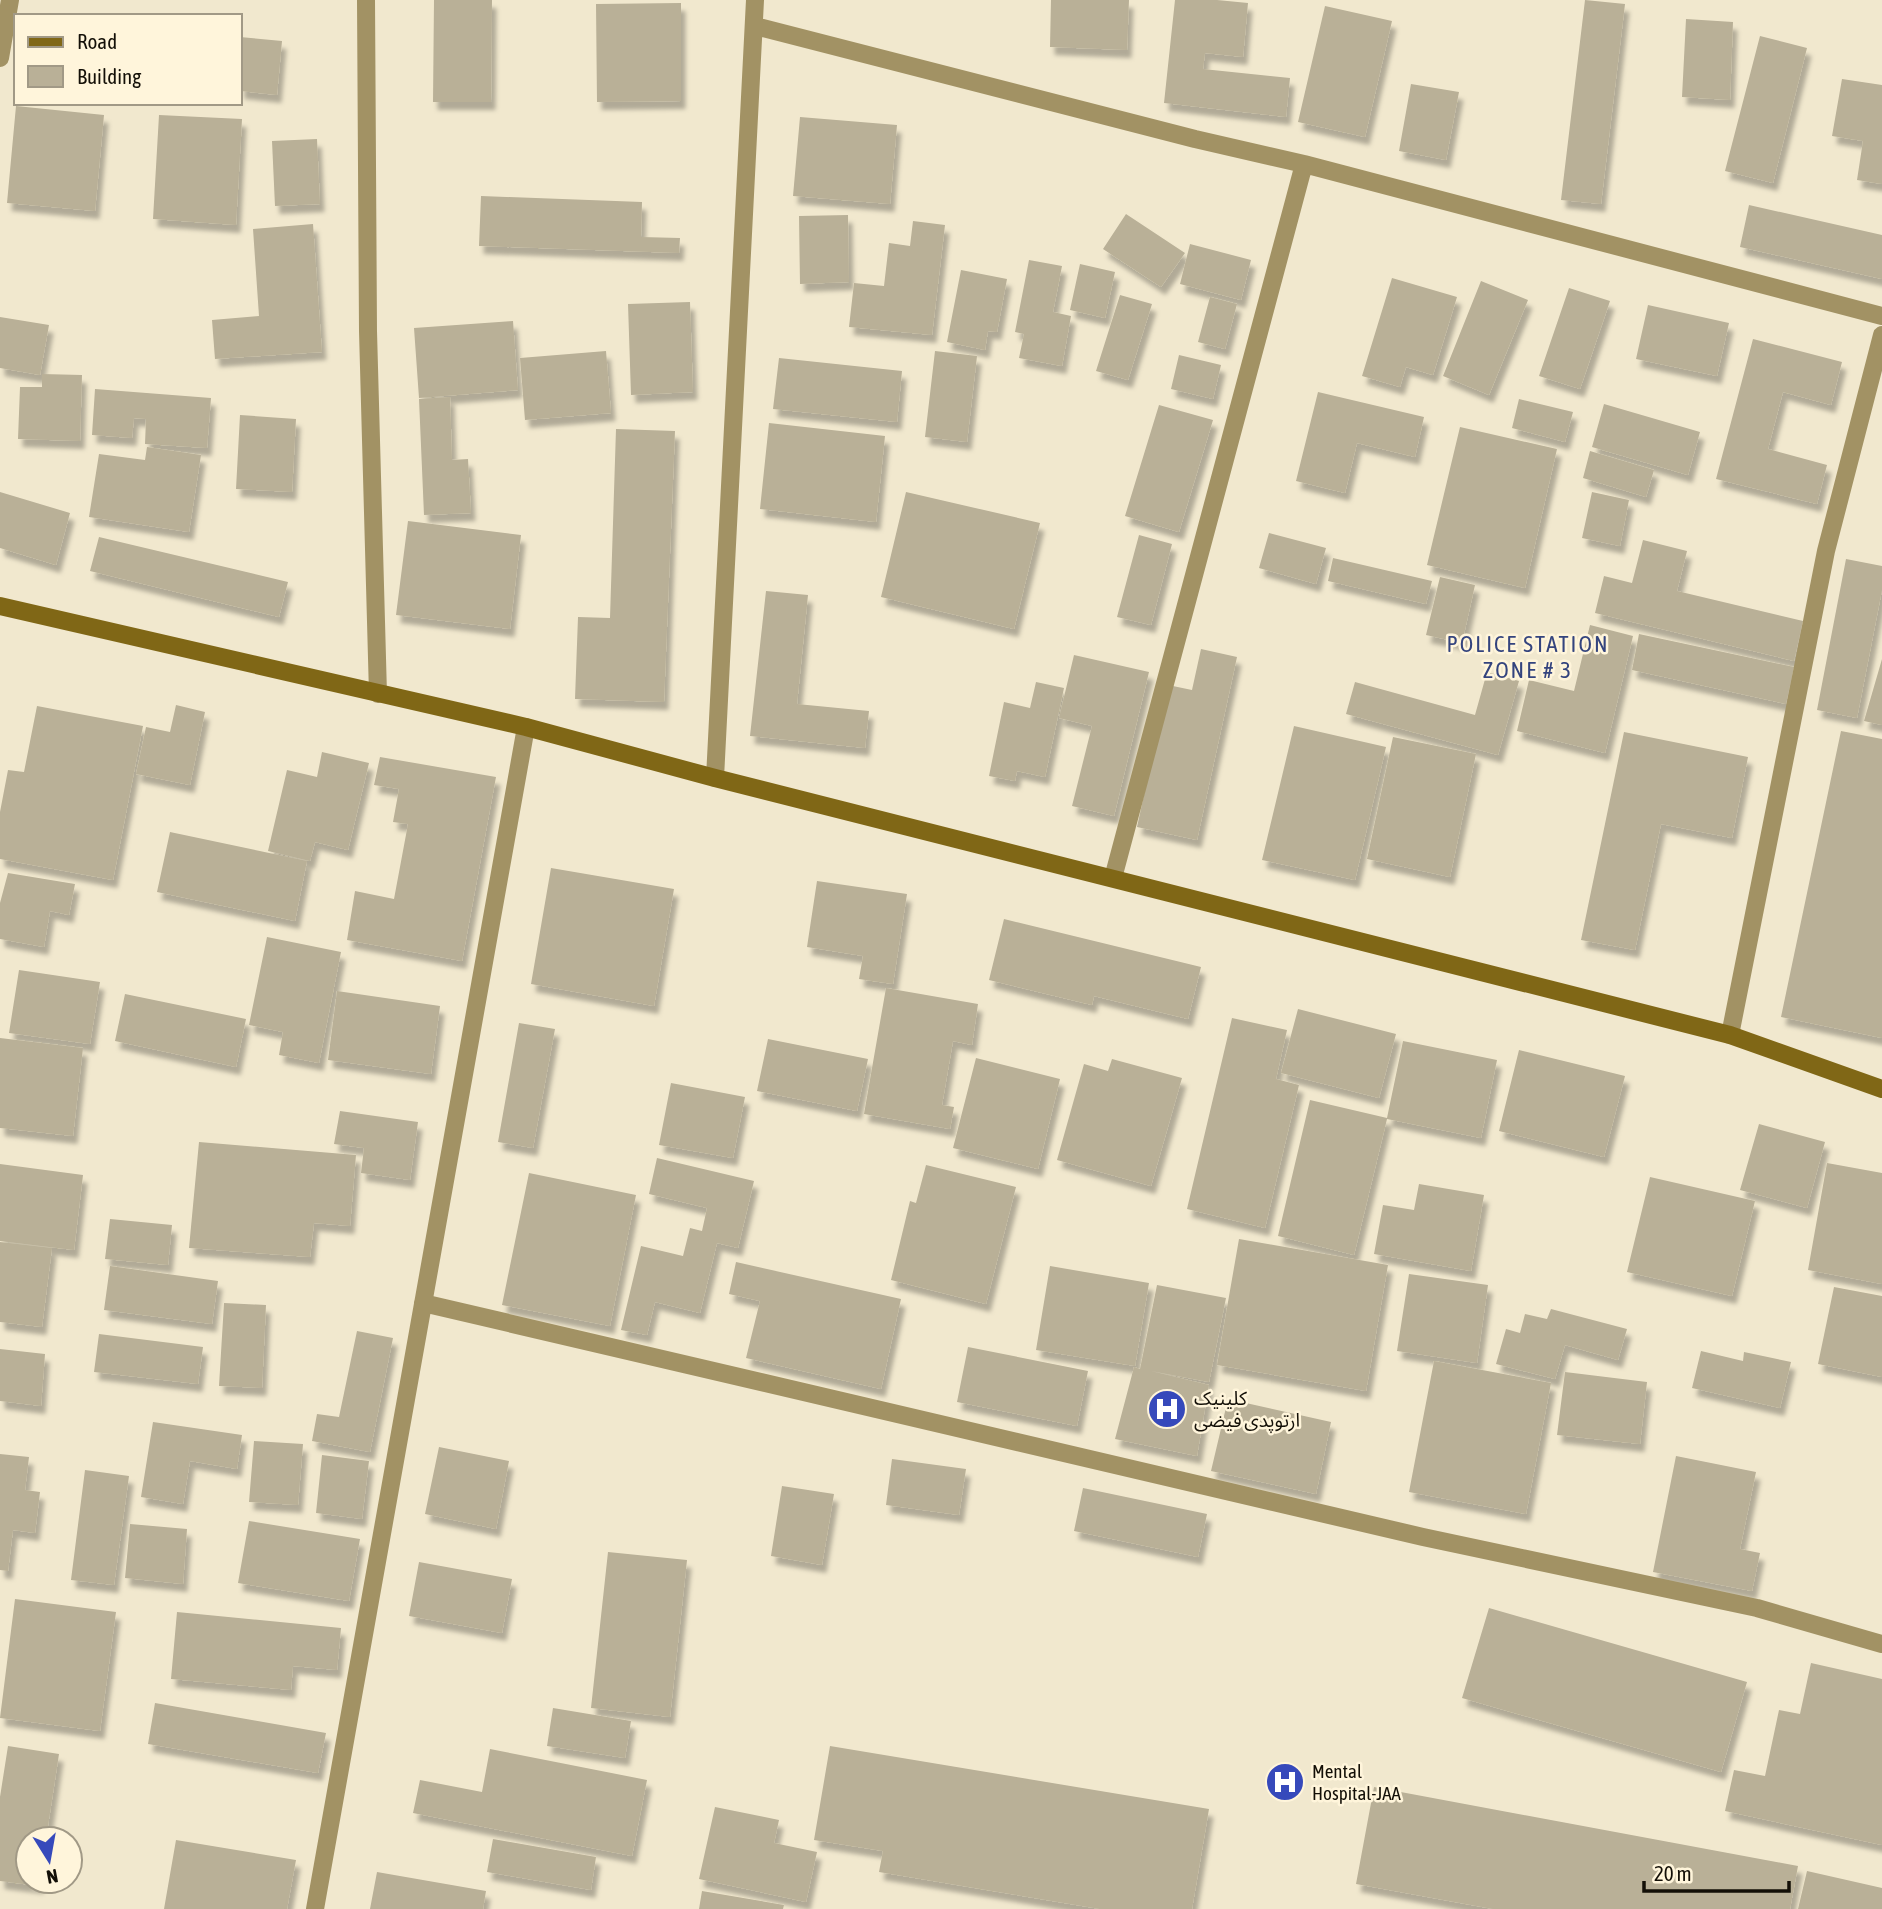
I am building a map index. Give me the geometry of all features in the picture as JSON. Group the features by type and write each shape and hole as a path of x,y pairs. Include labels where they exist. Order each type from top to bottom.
{"main road":[{"path":"0,606 526,727 715,778 1731,1035 1882,1089"}],"street":[{"path":"0,58 10,0"},
{"path":"366,0 368,343 378,694"},
{"path":"715,778 755,0"},
{"path":"755,26 1195,139 1304,164 1882,316"},
{"path":"1113,878 1304,164"},
{"path":"1731,1035 1826,551 1882,335"},
{"path":"315,1909 526,727"},
{"path":"423,1303 1423,1536 1757,1608 1882,1644"}],"building":[{"path":"434,0 492,0 491,102 433,102"},
{"path":"1051,0 1129,0 1127,50 1050,47"},
{"path":"1175,0 1248,3 1243,57 1205,53 1203,69 1290,78 1286,117 1164,103"},
{"path":"1585,0 1625,4 1601,204 1561,200"},
{"path":"681,3 681,101 597,102 596,4"},
{"path":"1325,6 1392,21 1365,137 1298,122"},
{"path":"1686,19 1733,22 1730,100 1682,97"},
{"path":"1760,36 1807,48 1773,183 1725,171"},
{"path":"242,37 282,41 277,95 242,91"},
{"path":"1842,79 1882,85 1882,184 1857,180 1863,141 1832,136"},
{"path":"1411,84 1459,92 1446,160 1399,151"},
{"path":"16,106 104,115 95,211 7,203"},
{"path":"159,115 242,119 236,225 153,219"},
{"path":"800,117 897,125 890,204 793,196"},
{"path":"317,139 320,204 275,206 272,141"},
{"path":"481,196 642,202 641,237 680,238 679,253 479,246"},
{"path":"1749,205 1882,235 1882,279 1740,247"},
{"path":"1126,214 1185,253 1161,287 1103,249"},
{"path":"848,215 849,282 800,284 799,216"},
{"path":"913,221 945,225 932,335 849,327 854,283 884,286 889,243 910,246"},
{"path":"313,224 322,352 215,359 212,320 259,316 253,229"},
{"path":"1190,244 1251,260 1241,300 1180,284"},
{"path":"1029,260 1062,266 1053,312 1071,316 1062,366 1019,358 1024,334 1015,332"},
{"path":"1080,264 1115,272 1105,318 1070,310"},
{"path":"961,270 1007,279 997,332 988,331 985,350 947,342"},
{"path":"1392,278 1457,297 1433,375 1406,367 1400,387 1362,376"},
{"path":"1481,281 1528,300 1489,395 1443,376"},
{"path":"1569,288 1610,301 1580,389 1539,376"},
{"path":"1120,295 1152,304 1128,380 1096,371"},
{"path":"1210,297 1237,304 1225,349 1198,342"},
{"path":"690,302 693,392 631,395 628,304"},
{"path":"1648,305 1729,323 1717,376 1636,359"},
{"path":"0,317 49,325 40,375 0,368"},
{"path":"513,321 518,390 419,398 414,328"},
{"path":"1753,339 1842,362 1831,405 1783,392 1768,449 1827,465 1817,504 1716,479"},
{"path":"606,351 611,413 525,420 520,358"},
{"path":"935,351 977,356 967,442 925,437"},
{"path":"1179,355 1221,365 1213,399 1171,389"},
{"path":"779,358 902,371 897,422 773,409"},
{"path":"42,374 82,375 80,441 18,439 20,387 42,387"},
{"path":"95,389 211,398 207,448 145,444 146,419 134,418 132,438 92,435"},
{"path":"1318,392 1424,417 1415,457 1357,443 1345,493 1296,481"},
{"path":"450,397 452,460 468,459 471,513 424,515 419,399"},
{"path":"1519,399 1573,412 1565,442 1512,428"},
{"path":"1604,404 1700,432 1688,475 1592,447"},
{"path":"1159,405 1213,420 1179,532 1125,516"},
{"path":"240,415 296,419 292,492 236,489"},
{"path":"769,423 885,436 876,522 760,509"},
{"path":"1460,427 1557,449 1525,588 1427,565"},
{"path":"616,429 675,431 664,702 575,699 578,617 610,618"},
{"path":"147,447 201,455 189,532 89,517 99,454 145,460"},
{"path":"1590,451 1654,470 1646,497 1583,478"},
{"path":"0,492 70,513 56,565 0,548"},
{"path":"906,492 1040,523 1014,629 881,597"},
{"path":"1592,492 1629,500 1620,546 1582,538"},
{"path":"408,521 521,535 510,629 396,615"},
{"path":"1269,533 1326,548 1316,584 1259,568"},
{"path":"1139,535 1172,544 1151,625 1117,617"},
{"path":"99,537 288,582 279,617 90,571"},
{"path":"1643,540 1687,551 1677,591 1803,621 1794,661 1595,613 1604,576 1632,583"},
{"path":"1333,558 1432,581 1426,604 1328,581"},
{"path":"1846,559 1882,566 1882,590 1857,718 1817,710"},
{"path":"1440,577 1475,585 1462,643 1426,635"},
{"path":"766,591 808,595 797,704 869,711 865,748 750,736"},
{"path":"1590,625 1633,636 1605,753 1517,731 1529,680 1574,691"},
{"path":"1639,634 1794,667 1786,704 1632,670"},
{"path":"1201,649 1237,657 1197,840 1137,827 1168,685 1192,690"},
{"path":"1074,655 1149,672 1114,816 1072,806 1092,726 1059,718"},
{"path":"1882,659 1882,725 1864,721"},
{"path":"1487,672 1519,681 1498,755 1346,714 1355,682 1475,715"},
{"path":"1036,682 1064,688 1045,777 1017,771 1015,781 989,776 1004,702 1030,708"},
{"path":"176,705 205,712 190,785 136,774 146,727 170,732"},
{"path":"37,706 143,726 113,880 0,859 0,812 8,770 24,772"},
{"path":"1294,726 1386,747 1355,880 1262,860"},
{"path":"1841,731 1882,739 1882,1038 1781,1017"},
{"path":"1624,732 1748,757 1732,838 1661,824 1635,950 1581,940"},
{"path":"1393,737 1476,754 1450,877 1367,859"},
{"path":"322,752 369,763 348,850 315,842 310,861 268,851 287,770 317,777"},
{"path":"380,757 496,777 462,961 347,940 355,891 394,899 408,824 393,822 399,789 374,785"},
{"path":"170,832 307,861 295,921 157,892"},
{"path":"551,868 674,889 654,1006 531,984"},
{"path":"8,873 75,884 69,915 50,911 44,947 0,939 0,903"},
{"path":"817,881 907,894 893,984 859,979 863,956 807,947"},
{"path":"1004,919 1201,967 1188,1019 1094,996 1092,1005 989,980"},
{"path":"267,937 341,952 319,1063 279,1055 283,1032 249,1025"},
{"path":"19,970 100,982 90,1044 9,1033"},
{"path":"886,988 978,1004 972,1045 953,1041 942,1105 954,1107 950,1129 864,1114"},
{"path":"337,991 440,1006 431,1074 328,1060"},
{"path":"125,994 246,1019 236,1067 115,1041"},
{"path":"1298,1009 1396,1034 1379,1098 1281,1073"},
{"path":"1232,1018 1287,1030 1276,1079 1299,1085 1265,1228 1187,1209"},
{"path":"519,1023 555,1029 533,1148 498,1142"},
{"path":"0,1038 83,1048 73,1136 0,1128"},
{"path":"768,1039 868,1059 857,1111 757,1091"},
{"path":"1403,1041 1497,1060 1481,1138 1387,1119 1354,1255 1278,1236 1310,1100 1387,1118"},
{"path":"1519,1050 1625,1076 1604,1157 1499,1131"},
{"path":"976,1058 1060,1079 1038,1169 953,1148"},
{"path":"1112,1059 1182,1078 1151,1186 1057,1160 1084,1064 1108,1071"},
{"path":"671,1083 745,1097 733,1158 659,1145"},
{"path":"340,1111 418,1122 410,1180 361,1173 364,1148 334,1144"},
{"path":"1759,1124 1825,1142 1807,1208 1740,1190"},
{"path":"199,1142 356,1155 350,1226 314,1223 310,1257 189,1248"},
{"path":"657,1158 754,1181 738,1248 717,1243 700,1313 655,1302 647,1335 621,1330 641,1246 683,1256 690,1228 702,1231 707,1208 649,1194"},
{"path":"1827,1163 1882,1173 1882,1284 1808,1270"},
{"path":"0,1164 83,1175 74,1250 0,1241"},
{"path":"926,1165 1016,1187 986,1304 891,1280 910,1201 916,1203"},
{"path":"529,1173 636,1195 610,1326 502,1305"},
{"path":"1650,1177 1755,1201 1732,1296 1627,1272"},
{"path":"1419,1184 1484,1195 1471,1271 1374,1254 1383,1205 1414,1210"},
{"path":"110,1219 172,1225 168,1265 105,1259"},
{"path":"1239,1239 1388,1265 1366,1391 1217,1365"},
{"path":"0,1242 52,1248 42,1327 0,1322"},
{"path":"736,1262 901,1299 881,1389 746,1358 760,1301 729,1294"},
{"path":"110,1266 218,1281 212,1324 104,1310"},
{"path":"1050,1266 1149,1283 1135,1366 1036,1350"},
{"path":"1409,1274 1488,1285 1477,1363 1397,1351"},
{"path":"1157,1285 1226,1298 1209,1382 1151,1371 1209,1385 1197,1456 1115,1439 1134,1367 1140,1369"},
{"path":"1834,1287 1882,1296 1882,1377 1818,1364"},
{"path":"224,1303 266,1305 262,1388 219,1386"},
{"path":"1551,1309 1627,1329 1618,1360 1565,1345 1555,1379 1496,1364 1506,1329 1520,1333 1525,1314 1547,1319"},
{"path":"357,1331 393,1338 370,1452 312,1441 317,1414 339,1417"},
{"path":"99,1334 203,1347 198,1384 94,1372"},
{"path":"968,1347 1088,1371 1077,1426 957,1402"},
{"path":"0,1349 45,1354 41,1406 0,1401"},
{"path":"1701,1351 1743,1361 1744,1352 1791,1362 1780,1408 1692,1388"},
{"path":"1434,1361 1551,1383 1526,1514 1409,1492"},
{"path":"1565,1372 1647,1382 1640,1444 1557,1435"},
{"path":"1228,1399 1331,1422 1316,1494 1211,1471"},
{"path":"153,1422 242,1435 237,1469 190,1461 183,1504 141,1497"},
{"path":"254,1441 303,1444 298,1505 249,1502"},
{"path":"439,1447 509,1461 496,1529 425,1514"},
{"path":"0,1454 29,1457 25,1490 40,1492 35,1533 13,1530 8,1571 0,1570"},
{"path":"322,1455 369,1461 362,1519 316,1513"},
{"path":"1676,1456 1756,1472 1740,1549 1760,1553 1752,1591 1653,1572"},
{"path":"892,1459 966,1469 959,1515 886,1505"},
{"path":"85,1470 129,1476 114,1585 71,1580"},
{"path":"782,1486 834,1494 822,1565 771,1556"},
{"path":"1083,1488 1207,1514 1198,1557 1074,1531"},
{"path":"249,1521 360,1539 349,1601 238,1583"},
{"path":"130,1524 187,1529 183,1584 125,1578"},
{"path":"608,1552 687,1560 670,1717 591,1708"},
{"path":"419,1562 512,1579 502,1633 409,1616"},
{"path":"15,1599 116,1612 100,1731 0,1718"},
{"path":"1489,1608 1747,1682 1721,1772 1462,1698"},
{"path":"177,1612 341,1628 337,1670 293,1666 291,1690 171,1679"},
{"path":"1811,1663 1882,1679 1882,1845 1725,1811 1734,1770 1765,1776 1779,1710 1800,1714"},
{"path":"155,1703 326,1733 318,1773 148,1744"},
{"path":"553,1708 631,1721 625,1758 547,1746"},
{"path":"8,1746 59,1754 48,1825 14,1825 14,1883 0,1881 0,1797"},
{"path":"830,1746 1209,1809 1192,1909 1100,1909 879,1872 883,1851 814,1840"},
{"path":"490,1749 647,1780 632,1856 413,1813 420,1780 482,1792"},
{"path":"1374,1787 1798,1866 1790,1909 1493,1909 1356,1884"},
{"path":"715,1807 779,1820 774,1843 817,1852 806,1902 699,1879"},
{"path":"493,1839 596,1857 591,1890 487,1872"},
{"path":"176,1840 296,1860 287,1909 164,1909"},
{"path":"1807,1871 1882,1888 1882,1909 1798,1909"},
{"path":"377,1872 486,1891 483,1909 370,1909"},
{"path":"702,1891 784,1905 783,1909 699,1909"}],"place":[{"name":"کلینیک ارتوپدی فیضی","path":"1167,1409"},
{"name":"Mental Hospital-JAA","path":"1285,1782"}],"district":[{"name":"POLICE STATION ZONE # 3","path":"1528,657"}]}
